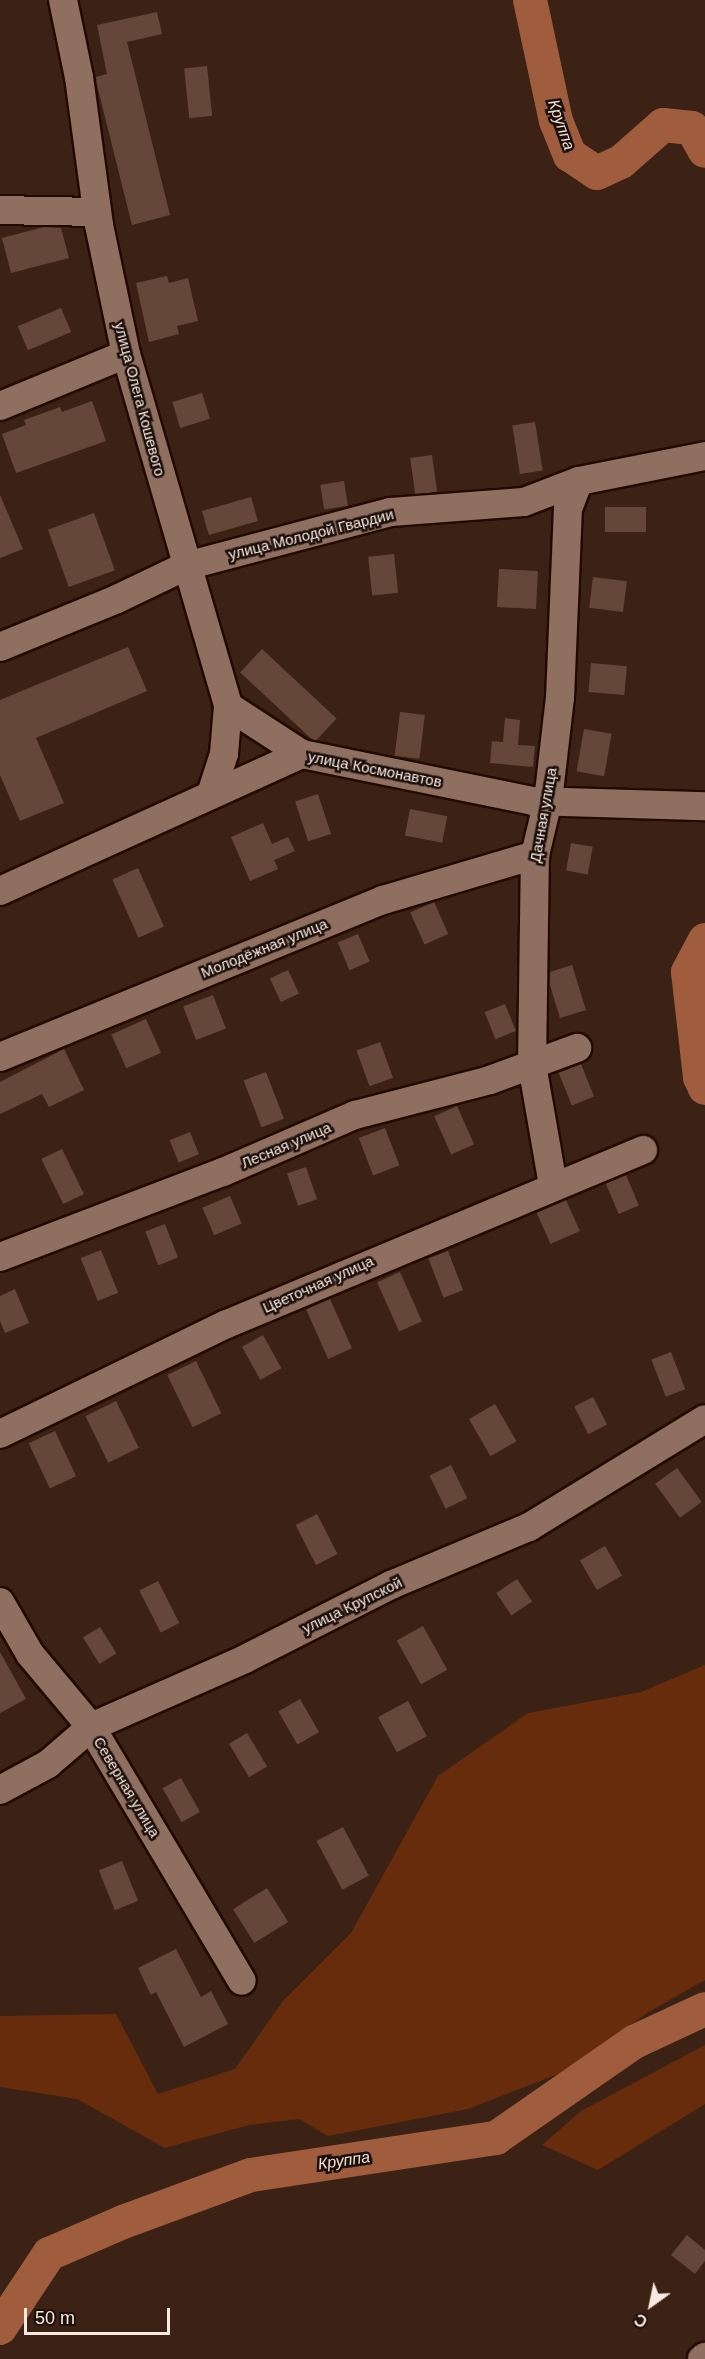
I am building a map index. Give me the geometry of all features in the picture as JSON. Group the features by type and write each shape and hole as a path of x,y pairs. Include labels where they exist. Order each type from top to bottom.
{"street":[{"name":"улица Олега Кошевого","path":"63,0 79,77 97,212 126,354 228,706 224,754 212,792"},
{"path":"0,210 97,212"},
{"path":"0,406 126,354"},
{"name":"улица Молодой Гвардии","path":"0,647 117,599 186,566 390,513 524,502 579,481 705,456"},
{"name":"Дачная улица","path":"553,1185 532,1065 535,855 548,801 560,698 568,508 579,481"},
{"path":"524,502 540,507 568,533"},
{"path":"228,706 302,754"},
{"name":"улица Космонавтов","path":"0,891 212,792 302,754 548,801 705,806"},
{"name":"Молодёжная улица","path":"0,1057 383,900 535,855"},
{"name":"Лесная улица","path":"0,1257 223,1172 355,1115 532,1065 577,1048"},
{"name":"Цветочная улица","path":"0,1434 227,1324 553,1185 643,1150"},
{"name":"улица Крупской","path":"0,1790 48,1764 91,1727 245,1659 391,1585 529,1527 705,1419"},
{"name":"Северная улица","path":"0,1602 30,1654 91,1727 242,1981"}],"shaded area":[{"path":"705,1665 705,1980 647,2013 566,2071 468,2109 328,2136 299,2119 249,2125 165,2148 77,2099 0,2087 0,2016 116,2014 158,2094 235,2069 283,2001 351,1933 438,1776 528,1713 641,1692"},
{"path":"705,2045 705,2104 598,2170 542,2145 581,2111"}],"building":[{"path":"157,12 162,34 127,42 170,215 132,225 97,85 96,77 107,74 97,25"},
{"path":"207,66 212,116 189,118 184,68"},
{"path":"44,227 61,228 69,258 11,273 2,238"},
{"path":"167,276 169,283 188,278 198,321 177,326 179,334 149,342 136,283"},
{"path":"61,308 71,332 28,350 18,326"},
{"path":"202,393 210,419 180,428 172,402"},
{"path":"92,401 106,441 16,473 2,434 26,425 24,420 60,407 62,412"},
{"path":"535,422 543,470 520,474 512,426"},
{"path":"432,455 437,492 415,495 410,458"},
{"path":"344,481 348,506 324,509 320,485"},
{"path":"0,495 23,549 0,558"},
{"path":"251,497 258,521 209,535 202,511"},
{"path":"605,507 646,507 646,532 605,532"},
{"path":"94,513 115,570 69,587 48,530"},
{"path":"394,554 398,593 372,596 368,557"},
{"path":"499,569 538,571 536,609 497,607"},
{"path":"593,577 627,581 623,612 589,608"},
{"path":"128,647 147,691 36,738 64,803 20,821 0,775 0,700"},
{"path":"262,649 337,719 315,742 240,672"},
{"path":"591,663 627,666 624,695 588,692"},
{"path":"400,712 425,715 419,759 395,756"},
{"path":"505,718 520,720 518,745 535,746 533,767 490,763 492,741 503,742"},
{"path":"584,729 612,734 604,776 577,771"},
{"path":"318,794 331,834 308,841 295,801"},
{"path":"410,809 447,816 442,843 405,836"},
{"path":"263,823 272,844 288,837 295,851 274,860 278,869 250,881 231,837"},
{"path":"571,843 593,847 588,874 566,871"},
{"path":"138,868 164,926 138,938 112,879"},
{"path":"434,902 448,934 424,945 410,913"},
{"path":"358,934 370,962 349,970 338,943"},
{"path":"572,965 586,1010 560,1018 550,985 550,972"},
{"path":"288,970 299,994 281,1002 270,978"},
{"path":"213,995 226,1029 196,1040 183,1006"},
{"path":"505,1004 516,1031 495,1039 485,1012"},
{"path":"146,1019 161,1053 126,1068 111,1034"},
{"path":"380,1042 393,1078 370,1086 357,1051"},
{"path":"64,1049 84,1090 49,1107 42,1094 0,1114 0,1082"},
{"path":"581,1064 594,1096 572,1105 559,1073"},
{"path":"266,1072 284,1119 262,1127 244,1081"},
{"path":"457,1106 474,1144 451,1155 434,1116"},
{"path":"385,1128 399,1165 373,1175 359,1138"},
{"path":"190,1132 199,1154 179,1162 170,1140"},
{"path":"62,1149 84,1194 63,1204 41,1159"},
{"path":"306,1167 317,1199 298,1206 287,1174"},
{"path":"626,1175 639,1205 619,1214 606,1184"},
{"path":"230,1196 242,1224 214,1235 202,1208"},
{"path":"566,1200 580,1231 551,1244 537,1213"},
{"path":"165,1224 178,1258 158,1265 145,1232"},
{"path":"101,1250 118,1293 98,1301 81,1258"},
{"path":"448,1251 463,1290 443,1298 428,1259"},
{"path":"400,1272 422,1321 399,1331 377,1282"},
{"path":"15,1289 29,1323 5,1333 0,1321 0,1296"},
{"path":"330,1299 352,1348 328,1359 306,1310"},
{"path":"263,1335 281,1368 260,1380 242,1347"},
{"path":"671,1352 685,1389 666,1397 651,1360"},
{"path":"196,1361 221,1413 193,1427 167,1375"},
{"path":"593,1397 607,1425 588,1434 574,1407"},
{"path":"116,1401 139,1448 108,1463 85,1416"},
{"path":"495,1404 516,1441 491,1456 469,1419"},
{"path":"55,1431 76,1476 50,1489 29,1443"},
{"path":"451,1465 467,1498 446,1509 429,1476"},
{"path":"677,1468 702,1502 680,1518 655,1484"},
{"path":"317,1514 337,1554 316,1565 296,1525"},
{"path":"605,1546 622,1575 597,1590 580,1560"},
{"path":"517,1579 532,1601 511,1615 496,1593"},
{"path":"158,1581 179,1623 161,1632 139,1591"},
{"path":"423,1626 447,1670 421,1684 397,1641"},
{"path":"100,1627 116,1653 99,1664 83,1638"},
{"path":"0,1652 26,1699 0,1713"},
{"path":"300,1699 319,1732 297,1744 278,1712"},
{"path":"408,1701 427,1736 397,1752 378,1717"},
{"path":"247,1733 267,1766 249,1777 229,1744"},
{"path":"181,1778 200,1812 182,1822 163,1788"},
{"path":"343,1827 369,1876 342,1890 317,1841"},
{"path":"122,1861 138,1901 115,1910 99,1870"},
{"path":"267,1888 288,1922 254,1943 233,1909"},
{"path":"176,1949 201,1997 211,1991 228,2024 184,2047 156,1992 151,1995 138,1968"},
{"path":"687,2235 705,2250 705,2261 695,2274 671,2255"}],"waterway":[{"name":"Круппа","path":"530,0 556,121 570,155 597,173 621,162 663,125 692,128 705,151"},
{"name":"Круппа","path":"705,940 688,972 700,1077 705,1088"},
{"name":"Круппа","path":"0,2328 49,2254 123,2222 251,2175 496,2138 634,2042 705,2009"}]}
